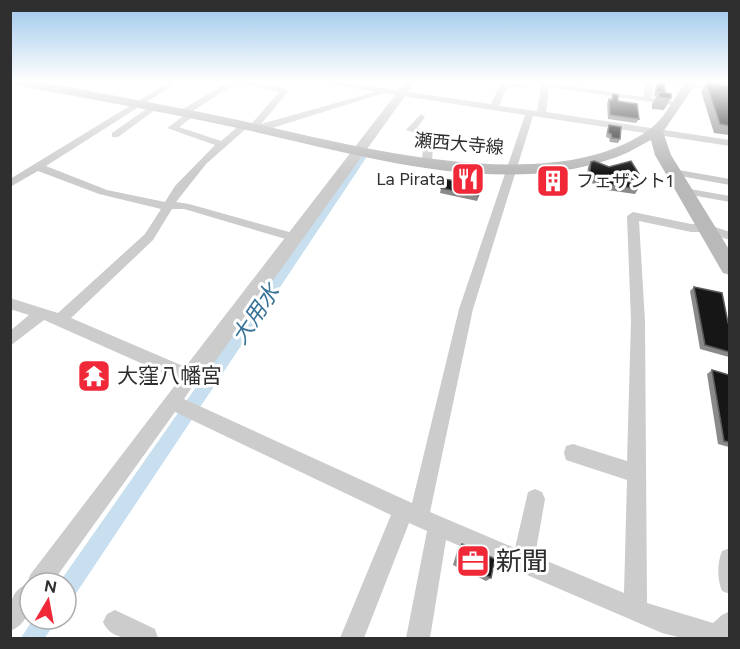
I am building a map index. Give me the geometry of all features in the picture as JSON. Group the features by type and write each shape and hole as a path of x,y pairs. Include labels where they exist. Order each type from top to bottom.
{"main road":[{"name":"瀬西大寺線","path":"179,112 427,163 511,169 576,162 650,143"},
{"path":"670,112 650,143 672,172 729,268"}],"street":[{"path":"10,184 125,112"},
{"path":"115,135 147,112"},
{"path":"189,112 172,128 221,144"},
{"path":"60,320 149,237 170,204 202,162 221,144 249,127 265,112"},
{"path":"249,127 269,126 318,112"},
{"path":"48,571 179,406 191,377 296,238 386,112"},
{"path":"526,112 541,114 650,143 729,143"},
{"path":"418,639 420,518 466,309 530,113"},
{"path":"421,117 411,130 430,134 425,143 428,146 427,163"},
{"path":"38,167 103,192 156,205 170,204 296,238"},
{"path":"672,172 729,182"},
{"path":"684,191 729,199"},
{"path":"635,609 638,321 633,216 691,228 706,228 729,236"},
{"path":"10,303 60,320 191,377"},
{"path":"10,340 41,314"},
{"path":"179,406 420,518 662,621 721,633"},
{"path":"573,453 636,474"},
{"path":"523,562 535,499"},
{"path":"352,639 420,518"},
{"path":"729,559 729,583"},
{"path":"115,622 146,639"}],"building":[{"path":"610,112 638,112 639,119 610,115"},
{"path":"716,112 729,112 729,126 720,124"},
{"path":"609,125 621,127 620,139 612,138 608,133"},
{"path":"631,161 639,174 624,178 638,189 603,183 603,180 589,177 591,162 609,167"},
{"path":"460,170 481,172 475,186 482,187 478,196 441,188 445,179 455,181"},
{"path":"694,287 722,293 729,324 729,352 705,345"},
{"path":"712,370 729,375 729,442 724,441"},
{"name":"新聞","path":"462,544 495,559 491,578 457,562"}],"waterway":[{"name":"大用水","path":"78,573 363,155"},
{"name":"大用水","path":"32,638 37,631"}],"place":[{"name":"La Pirata","path":"468,179"},
{"name":"フェザント1","path":"553,181"},
{"name":"大窪八幡宮","path":"94,376"},
{"name":"新聞","path":"473,561"}]}
